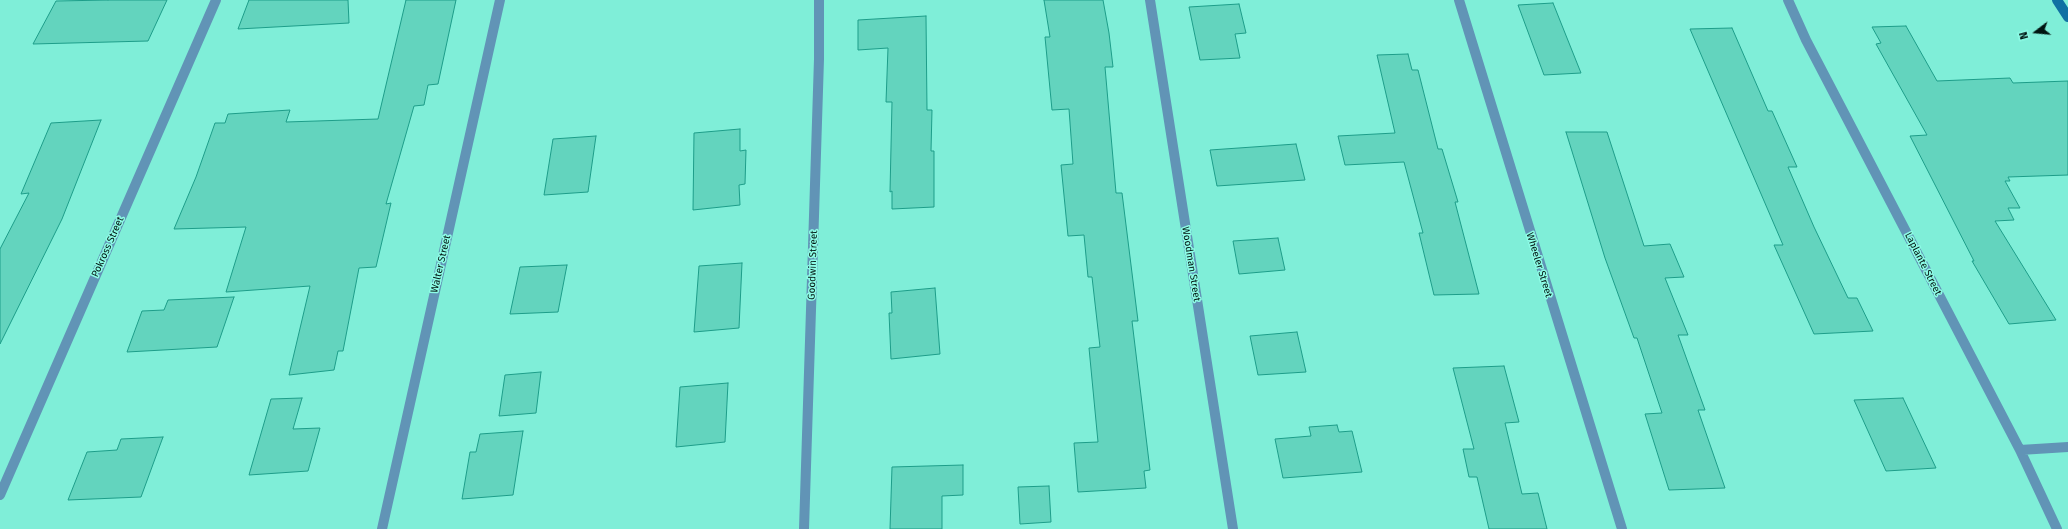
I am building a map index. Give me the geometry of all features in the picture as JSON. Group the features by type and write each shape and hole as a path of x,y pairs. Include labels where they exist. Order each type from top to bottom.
{"main road":[{"path":"2057,0 2068,17"}],"street":[{"name":"Pokross Street","path":"0,495 216,0"},
{"name":"Walter Street","path":"382,529 500,0"},
{"name":"Goodwin Street","path":"804,529 819,59 819,0"},
{"name":"Woodman Street","path":"1150,0 1233,529"},
{"name":"Wheeler Street","path":"1458,0 1622,529"},
{"name":"Laplante Street","path":"1788,0 1806,40 2020,450 2057,529"},
{"path":"2020,450 2068,447"}],"building":[{"path":"167,0 148,41 33,44 56,1"},
{"path":"249,0 348,0 349,23 238,29"},
{"path":"406,0 456,0 438,84 428,85 424,105 414,106 386,204 391,203 376,267 359,268 343,351 338,351 334,370 289,375 310,286 226,292 246,227 174,229 196,177 215,123 225,123 228,114 290,110 286,122 378,119"},
{"path":"1044,0 1103,0 1113,67 1105,67 1116,193 1122,193 1138,321 1132,321 1150,470 1144,471 1146,488 1078,492 1074,443 1098,442 1089,348 1100,347 1092,277 1088,277 1084,235 1068,236 1061,165 1073,164 1069,109 1052,110 1045,37 1050,37"},
{"path":"1553,3 1581,73 1544,75 1518,5"},
{"path":"1239,4 1246,33 1235,34 1240,58 1200,60 1189,7"},
{"path":"926,16 927,110 932,110 931,151 934,151 934,207 892,209 892,191 890,192 892,102 886,102 888,48 858,50 858,20"},
{"path":"1906,26 1937,81 2010,78 2013,83 2068,81 2068,175 2008,177 2010,181 2005,181 2020,208 2008,208 2014,220 1995,221 2056,320 2009,324 1972,261 1974,261 1910,136 1927,135 1876,44 1881,43 1872,27"},
{"path":"1732,28 1768,111 1772,111 1797,167 1788,167 1814,227 1848,298 1857,298 1873,331 1814,334 1774,245 1783,245 1690,29"},
{"path":"1408,54 1412,70 1418,70 1438,149 1442,149 1458,202 1455,202 1479,294 1434,295 1419,233 1423,233 1404,162 1345,165 1338,136 1395,133 1377,55"},
{"path":"101,120 62,219 0,344 0,249 29,193 21,194 51,123"},
{"path":"740,129 740,151 746,150 745,184 739,185 740,205 693,210 694,133"},
{"path":"1566,132 1607,132 1644,246 1670,244 1684,277 1665,278 1688,335 1678,335 1705,410 1698,410 1725,488 1669,490 1645,414 1662,413 1637,338 1634,338 1605,258"},
{"path":"596,136 588,192 544,195 553,139"},
{"path":"1296,144 1305,180 1217,186 1210,150"},
{"path":"1278,238 1285,270 1239,274 1233,241"},
{"path":"742,263 739,328 694,332 699,266"},
{"path":"567,265 558,312 510,314 520,267"},
{"path":"935,288 940,354 891,359 889,313 892,313 891,292"},
{"path":"234,297 217,347 127,352 142,311 164,310 168,300"},
{"path":"1297,332 1306,372 1258,375 1250,336"},
{"path":"1504,366 1519,422 1505,423 1522,494 1538,493 1547,529 1489,529 1477,477 1469,477 1463,449 1474,449 1453,368"},
{"path":"541,372 536,413 499,416 505,375"},
{"path":"728,383 725,442 676,447 680,387"},
{"path":"302,398 293,429 320,428 308,471 249,475 271,399"},
{"path":"1903,398 1936,468 1886,471 1854,400"},
{"path":"1337,425 1339,432 1352,431 1362,472 1283,478 1275,439 1311,436 1309,427"},
{"path":"523,431 513,495 462,499 470,452 476,452 480,434"},
{"path":"163,437 141,497 68,500 87,452 117,450 121,439"},
{"path":"963,465 963,495 942,496 942,529 890,529 892,467"},
{"path":"1049,486 1051,522 1020,524 1018,487"}]}
